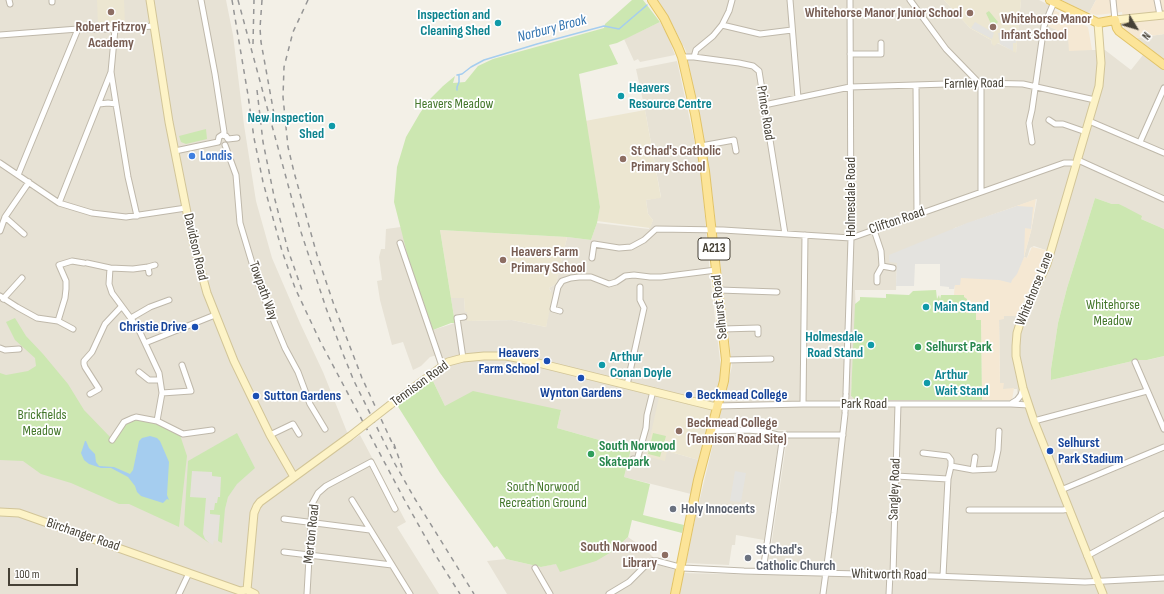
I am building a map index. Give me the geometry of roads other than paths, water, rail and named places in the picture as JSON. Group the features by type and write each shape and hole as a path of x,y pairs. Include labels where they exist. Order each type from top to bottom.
{"main road":[{"name":"Selhurst Road","path":"652,0 672,32 682,57 701,146 726,360 724,381 698,480 675,594"},
{"path":"1052,1 1098,23 1115,20 1119,31 1164,65"}],"street":[{"name":"Davidson Road","path":"150,0 169,122 197,261 215,315 243,379 270,435 294,477"},
{"path":"201,0 224,132 223,135 219,137 218,142"},
{"path":"694,57 696,50 713,36 722,25 729,11 732,0"},
{"path":"790,0 798,98"},
{"name":"Holmesdale Road","path":"823,594 846,404 851,238 850,0"},
{"path":"910,0 946,49 981,86 981,192"},
{"path":"1113,0 1115,20 1162,15 1157,0"},
{"path":"1032,142 1029,123 1036,86 1044,26 1052,1"},
{"name":"Whitehorse Lane","path":"1098,23 1101,68 1095,100 1047,264 1020,320 1017,333 1016,356 1023,388 1034,421 1103,594"},
{"path":"722,25 760,34 792,30"},
{"path":"0,35 78,29 115,29 153,26"},
{"path":"18,174 78,29"},
{"path":"115,29 111,72 128,177 137,216"},
{"path":"850,54 881,54 881,43"},
{"name":"Prince Road","path":"682,57 694,57 739,63 757,68 759,71 785,234"},
{"path":"59,203 111,72"},
{"name":"Farnley Road","path":"764,105 850,87 979,83 1016,83 1036,86 1095,100"},
{"path":"916,85 917,214"},
{"path":"1140,142 1164,88"},
{"path":"99,104 116,104"},
{"path":"1049,120 1057,125 1063,124 1086,132"},
{"path":"1089,121 1164,152"},
{"path":"223,135 228,139 237,138"},
{"path":"218,142 221,146 225,146 228,143 228,139"},
{"path":"701,146 734,140 736,151"},
{"path":"175,151 218,142"},
{"name":"Towpath Way","path":"225,146 236,175 240,223 258,283 285,348 298,372 310,404 325,429"},
{"path":"0,163 59,203 92,213 126,218 186,208"},
{"path":"1077,163 1164,199"},
{"name":"Clifton Road","path":"592,258 594,242 619,248 631,247 644,240 656,229 851,238 1064,164 1077,163"},
{"path":"0,231 5,217 29,182"},
{"path":"5,217 24,234"},
{"path":"874,230 881,251 882,266 878,275 878,282"},
{"path":"803,404 805,235"},
{"path":"400,243 442,366"},
{"path":"58,321 65,298 66,281 59,265 72,261 110,268 149,270 154,265"},
{"path":"882,266 893,268"},
{"path":"110,268 109,284 113,297 138,328 159,373 162,393 157,421"},
{"path":"560,311 553,309 558,287 562,281 571,278 591,278 609,284 616,282 625,276 634,275 661,277 716,270"},
{"path":"22,278 2,297 37,318 58,321 73,329"},
{"path":"719,290 776,292"},
{"path":"627,385 644,308 638,291"},
{"path":"131,318 150,307 169,300"},
{"path":"90,394 99,389 85,368 84,361 92,352 105,324 121,307"},
{"path":"145,343 215,315"},
{"path":"463,358 457,318 464,317"},
{"path":"723,329 758,328 758,334"},
{"path":"0,348 5,350 19,349"},
{"name":"Tennison Road","path":"247,590 255,509 260,502 349,437 442,366 456,359 506,356 712,406 718,406"},
{"path":"726,360 771,359"},
{"path":"1135,362 1164,429"},
{"path":"162,393 191,391 182,365"},
{"path":"139,372 149,380 160,380"},
{"path":"1011,404 1018,400 1023,388"},
{"path":"637,460 646,428 647,415 653,391"},
{"path":"1034,421 1147,391"},
{"name":"Park Road","path":"718,406 803,404 1029,405"},
{"name":"Sangley Road","path":"889,594 892,574 898,404"},
{"path":"112,440 124,422 136,417 157,421 183,434 212,430"},
{"path":"270,435 293,424 299,434"},
{"path":"711,431 746,430 783,435 843,435"},
{"path":"950,466 973,470 994,469 998,450 999,431"},
{"path":"763,571 783,435"},
{"path":"1061,490 1164,447"},
{"path":"923,453 948,456 951,460 948,479 943,576"},
{"path":"973,470 975,457"},
{"name":"Merton Road","path":"307,594 312,504 318,493 326,486 371,462 395,509"},
{"path":"896,476 948,479"},
{"path":"352,500 410,594"},
{"path":"969,510 1069,509"},
{"name":"Birchanger Road","path":"0,512 19,513 240,591 247,590 255,594"},
{"path":"1087,556 1164,514"},
{"path":"284,519 370,530"},
{"path":"284,552 392,565"},
{"name":"Whitworth Road","path":"609,594 629,582 652,561 657,560 680,567 763,571 892,574 1098,582 1164,578"},
{"path":"535,568 550,594"},
{"path":"179,594 189,573"}],"water":[{"path":"150,436 157,438 160,441 169,462 167,495 169,500 167,499 163,503 141,496 128,477 111,468 101,468 89,464 84,460 81,453 86,441 89,448 95,454 96,462 99,466 114,467 130,474 133,470 139,441 142,438"}],"waterway":[{"name":"Norbury Brook","path":"457,75 462,74 484,60 537,44 604,26 619,29 647,5"},
{"name":"Norbury Brook","path":"457,90 459,75"}],"railway":[{"path":"232,0 254,138 263,182 282,251 295,288 320,341 404,499 436,556 460,594"},
{"path":"238,0 300,229 343,354 354,381 395,464 474,594"},
{"path":"253,44 254,0"},
{"path":"262,0 260,28 261,42 274,114"},
{"path":"308,0 293,32 284,67 283,97 288,147 317,255 334,305 362,378 395,449"},
{"path":"257,90 263,142 274,196 288,250 302,290"},
{"path":"394,444 403,470"}],"place":[{"name":"Robert Fitzroy Academy","path":"111,12"},
{"name":"Whitehorse Manor Junior School","path":"970,13"},
{"name":"Inspection and Cleaning Shed","path":"498,23"},
{"name":"Whitehorse Manor Infant School","path":"993,27"},
{"name":"Heavers Resource Centre","path":"621,96"},
{"name":"New Inspection Shed","path":"332,126"},
{"name":"Londis","path":"192,156"},
{"name":"St Chad's Catholic Primary School","path":"623,159"},
{"name":"Heavers Farm Primary School","path":"503,260"},
{"name":"Main Stand","path":"926,307"},
{"name":"Christie Drive","path":"195,327"},
{"name":"Holmesdale Road Stand","path":"871,345"},
{"name":"Selhurst Park","path":"918,347"},
{"name":"Heavers Farm School","path":"547,361"},
{"name":"Arthur Conan Doyle","path":"602,365"},
{"name":"Wynton Gardens","path":"581,378"},
{"name":"Arthur Wait Stand","path":"927,383"},
{"name":"Beckmead College","path":"689,395"},
{"name":"Sutton Gardens","path":"256,396"},
{"name":"Beckmead College (Tennison Road Site)","path":"679,431"},
{"name":"Selhurst Park Stadium","path":"1050,451"},
{"name":"South Norwood Skatepark","path":"591,454"},
{"name":"Holy Innocents","path":"673,509"},
{"name":"South Norwood Library","path":"665,555"},
{"name":"St Chad's Catholic Church","path":"748,558"}],"park label":[{"name":"Heavers Meadow","path":"454,104"},
{"name":"Whitehorse Meadow","path":"1113,314"},
{"name":"Brickfields Meadow","path":"42,424"},
{"name":"South Norwood Recreation Ground","path":"543,496"}]}
